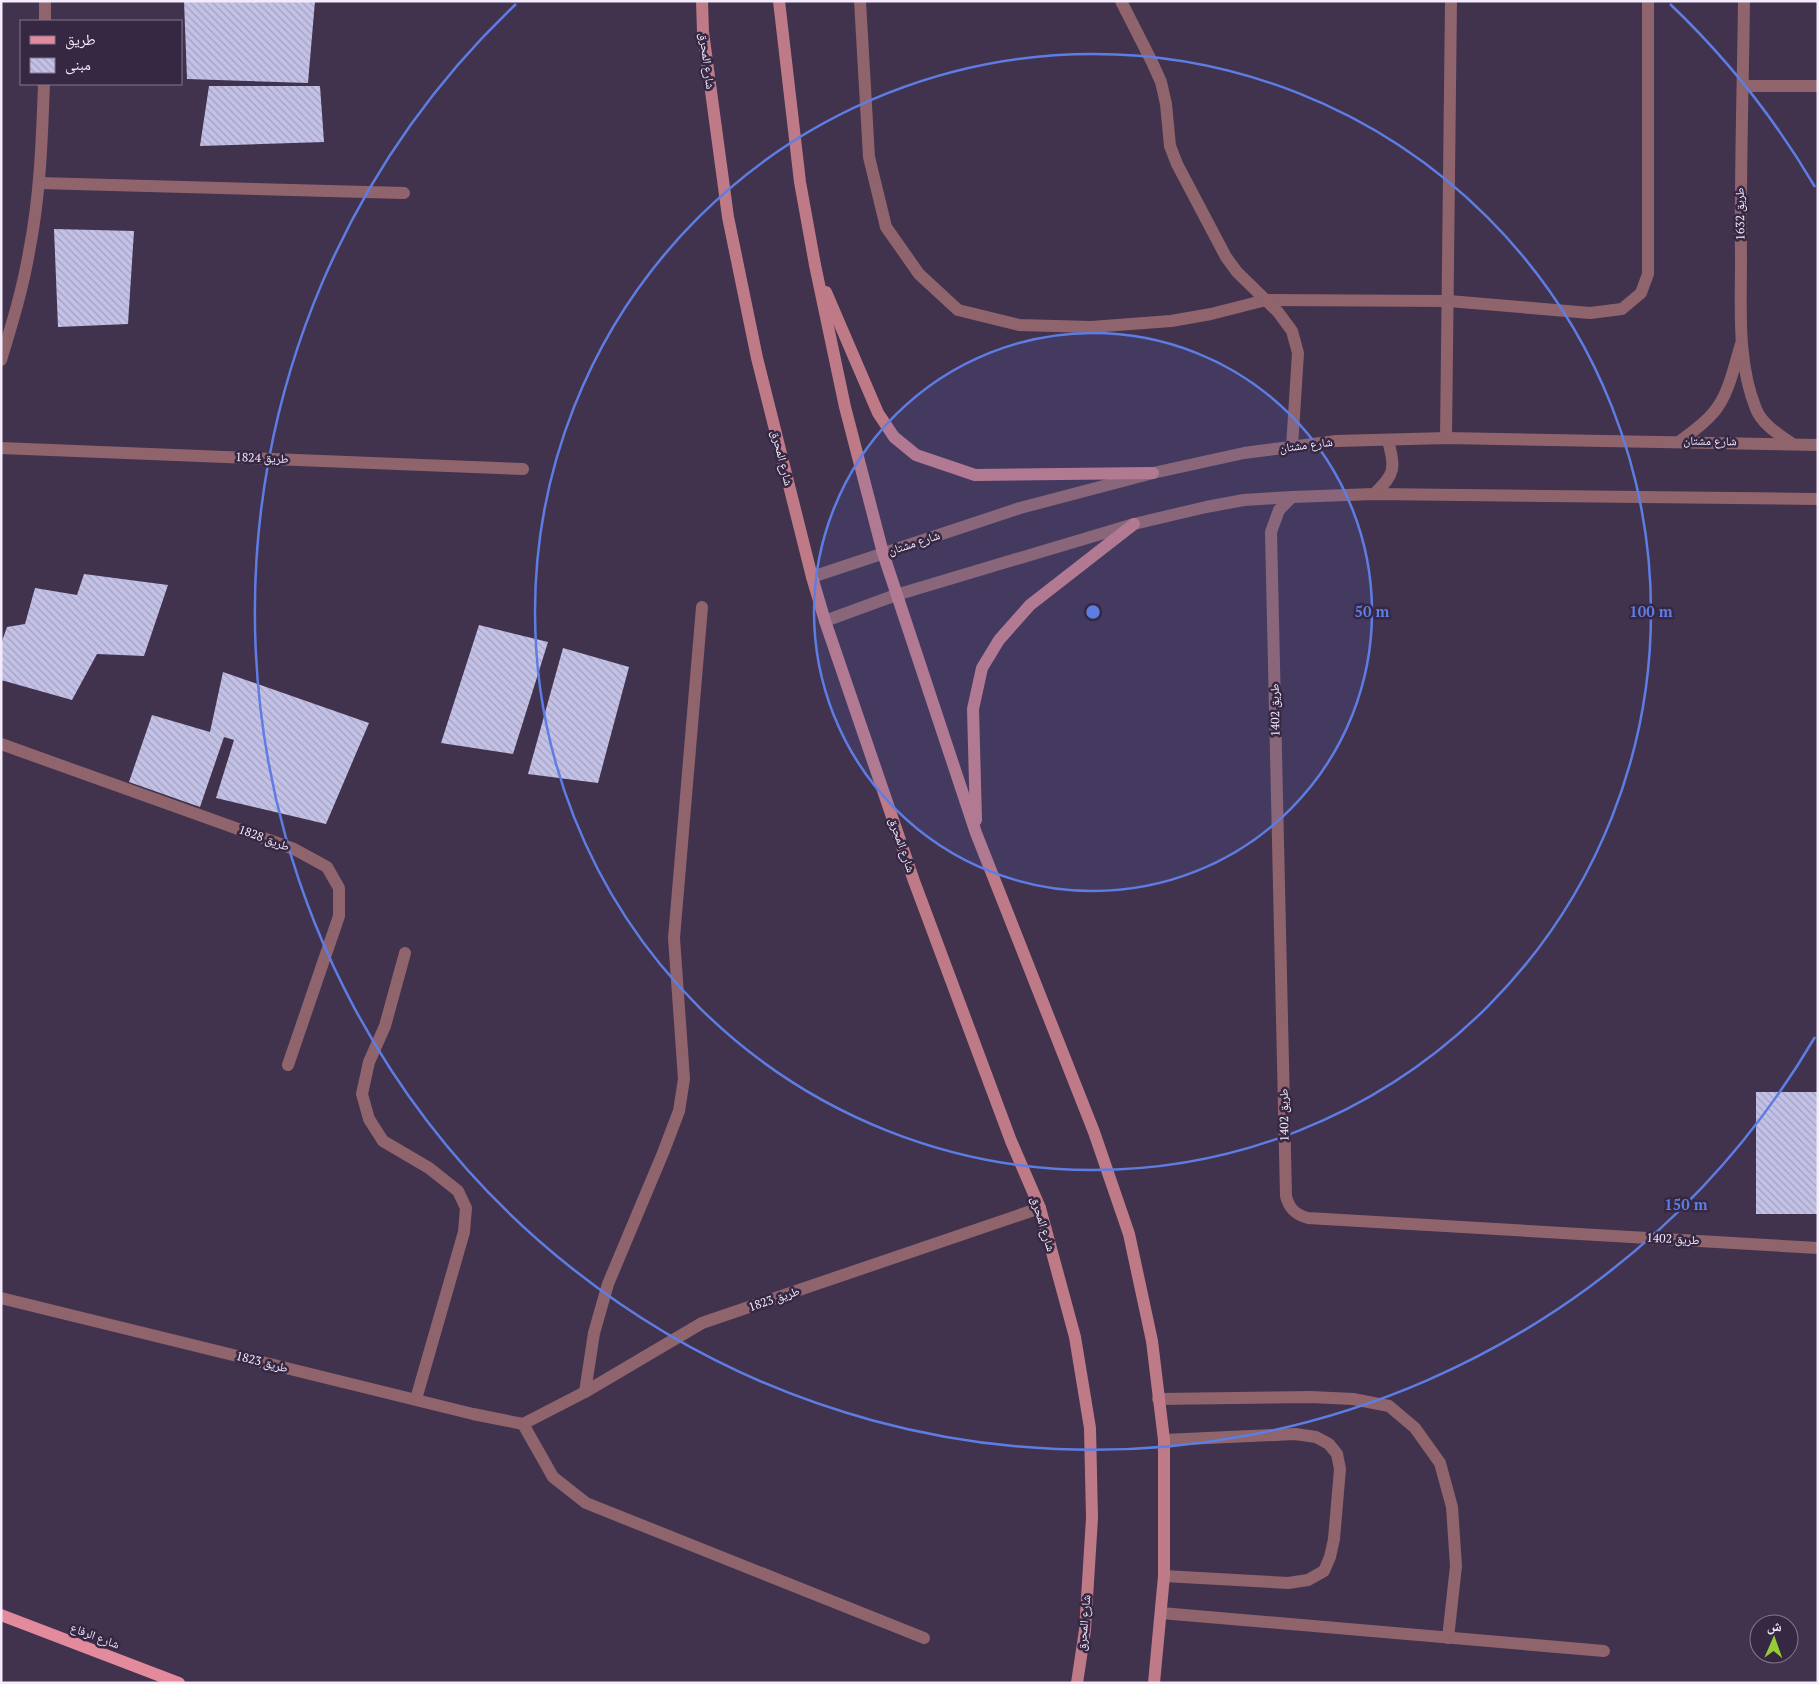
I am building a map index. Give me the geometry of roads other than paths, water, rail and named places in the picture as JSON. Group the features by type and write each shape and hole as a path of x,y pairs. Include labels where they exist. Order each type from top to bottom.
{"main road":[{"name":"شارع المحرق","path":"702,1 703,32 728,218 757,358 824,621 914,881 1012,1141 1040,1208 1075,1337 1090,1428 1092,1518 1085,1630 1078,1683"},
{"path":"779,1 800,182 815,265 845,407 883,553 976,833 1094,1132 1129,1234 1152,1341 1164,1440 1164,1576 1154,1683"},
{"path":"815,265 878,413 894,437 916,455 976,475 1153,473"},
{"path":"976,833 973,709 982,668 999,640 1030,605 1134,524"},
{"name":"شارع الرفاع","path":"1,1615 178,1683"}],"street":[{"path":"45,1 45,20"},
{"path":"860,1 869,157 886,227 919,274 958,310 1019,325 1091,327 1171,321 1211,314 1266,300 1449,302 1590,312 1622,309 1640,293 1648,274 1648,1"},
{"path":"1120,1 1161,82 1166,104 1170,146 1177,164 1226,257 1237,272 1278,312 1292,331 1298,353 1292,447"},
{"path":"1446,438 1452,1"},
{"name":"طريق 1632","path":"1744,1 1740,167 1742,341 1749,388 1757,411 1770,428 1791,443"},
{"path":"1,360 14,318 30,251 39,183 44,85"},
{"path":"1743,86 1818,86"},
{"path":"39,183 404,192"},
{"name":"طريق 1632","path":"1680,441 1700,427 1714,412 1724,395 1742,341"},
{"name":"شارع مشتان","path":"812,577 1020,508 1153,473 1244,453 1336,441 1446,438 1818,445"},
{"path":"1374,494 1388,480 1392,473 1393,460 1388,440"},
{"name":"طريق 1824","path":"1,448 522,469"},
{"path":"824,621 896,595 1134,524 1225,504 1292,496 1374,494 1818,499"},
{"name":"طريق 1402","path":"1292,496 1279,510 1271,532 1286,1196 1288,1204 1299,1216 1308,1218 1818,1248"},
{"path":"585,1392 594,1333 608,1284 679,1112 684,1079 674,938 702,607"},
{"name":"طريق 1828","path":"1,744 294,849 326,867 339,888 339,916 288,1065"},
{"path":"405,953 385,1026 369,1062 362,1094 368,1119 383,1141 429,1168 458,1191 466,1208 464,1232 416,1399"},
{"name":"طريق 1823","path":"1,1298 523,1424 585,1392 702,1323 1040,1208"},
{"path":"1158,1399 1312,1397 1353,1399 1389,1406 1415,1428 1440,1463 1452,1507 1456,1566 1448,1638"},
{"path":"523,1424 553,1477 586,1503 924,1638"},
{"path":"1164,1440 1294,1434 1316,1437 1329,1444 1337,1454 1340,1469 1334,1538 1330,1557 1324,1571 1308,1580 1288,1583 1164,1576"},
{"path":"1162,1613 1604,1651"}]}
